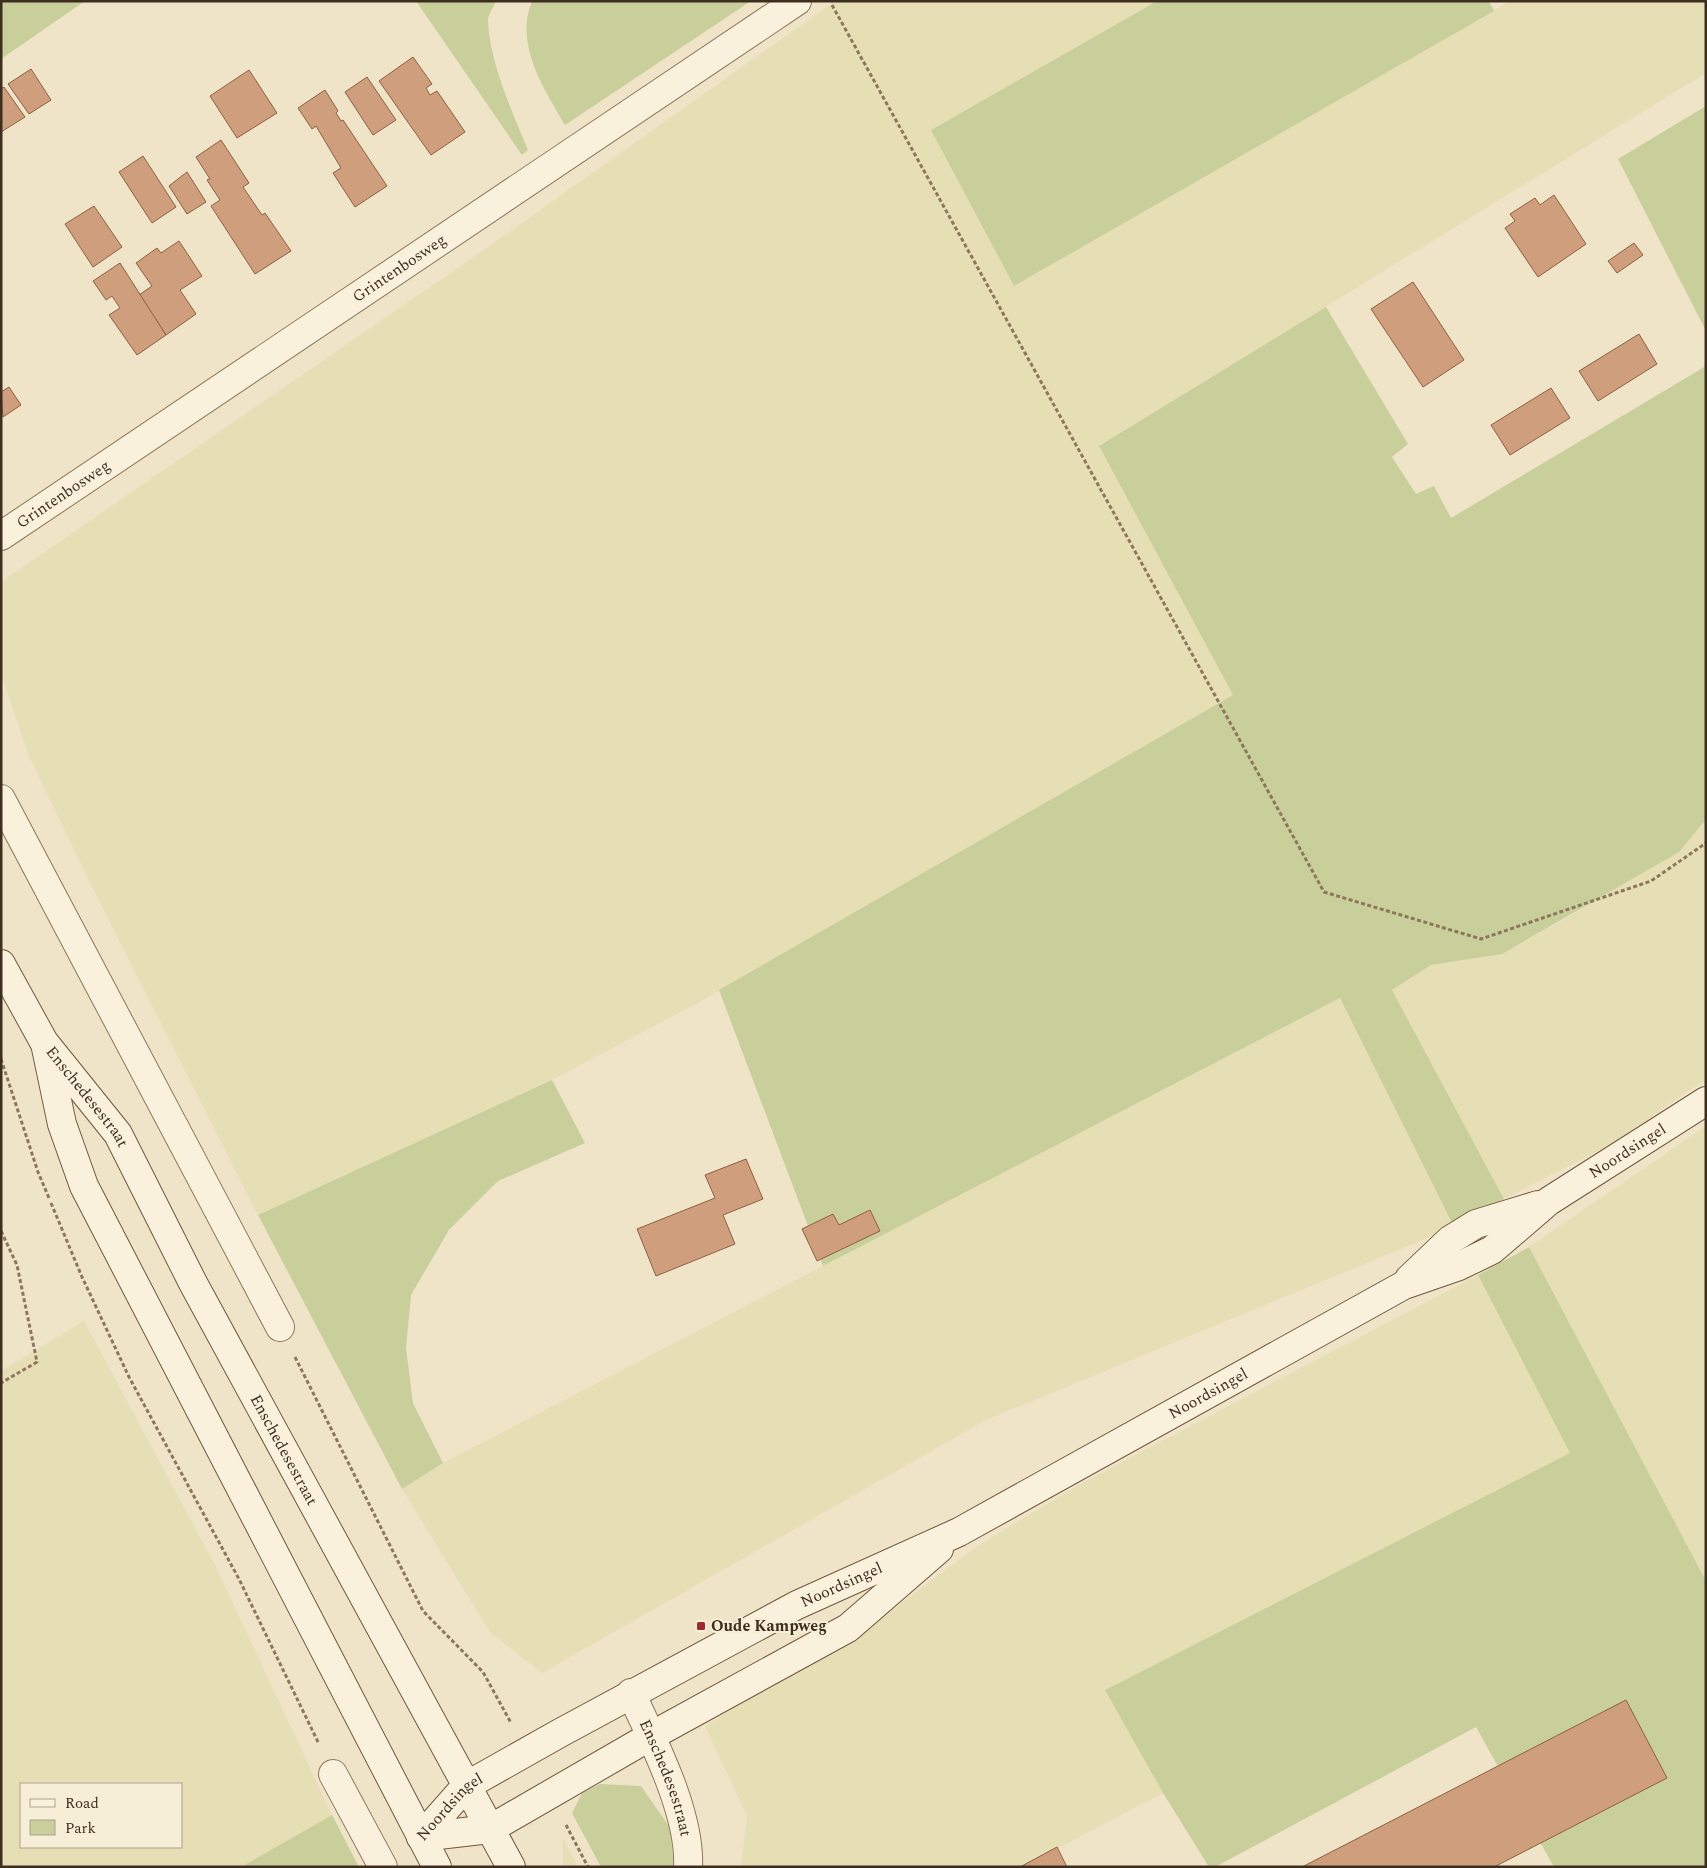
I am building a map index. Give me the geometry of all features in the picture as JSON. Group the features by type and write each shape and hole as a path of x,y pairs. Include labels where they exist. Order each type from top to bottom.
{"main road":[{"name":"Grintenbosweg","path":"1,536 797,1"},
{"path":"1,799 280,1327"},
{"name":"Enschedesestraat","path":"1,964 44,1042 118,1134 193,1283 511,1867"},
{"name":"Enschedesestraat","path":"44,1042 62,1124 84,1186 437,1867"},
{"name":"Noordsingel","path":"421,1837 466,1786 631,1693 797,1605 959,1532 1404,1284 1459,1266 1492,1250 1549,1202 1706,1101"},
{"name":"Noordsingel","path":"421,1837 490,1829 651,1736 848,1628 959,1532"},
{"name":"Enschedesestraat","path":"631,1693 651,1736 680,1811 689,1851 688,1867"},
{"path":"333,1774 383,1867"}],"path":[{"path":"830,1 1324,892 1481,939 1651,881 1706,843"},
{"path":"1,1059 38,1172 82,1277 129,1377 239,1579 333,1774"},
{"path":"1,1231 18,1265 37,1362 1,1383"},
{"path":"280,1327 423,1611 483,1672 526,1752"},
{"path":"548,1796 588,1867"}],"shaded area":[{"path":"835,1 1157,1 931,130 1014,286 1510,1 1706,1 1706,73 1099,446 1233,695 694,1005 552,1080 258,1215 97,897 29,756 1,674 1,582 488,247"},
{"path":"1706,819 1706,1079 1610,1145 1504,1199 1392,990 1431,965 1502,954 1577,912"},
{"path":"1340,998 1454,1227 986,1420 542,1673 490,1632 402,1489 443,1463"},
{"path":"1706,1126 1706,1581 1529,1247"},
{"path":"1478,1275 1571,1453 1105,1690 1163,1793 1022,1867 741,1867 747,1816 705,1726 893,1609 979,1545 1082,1483"},
{"path":"84,1321 216,1567 332,1815 241,1867 1,1867 1,1371"},
{"path":"563,1838 578,1867 563,1867"}],"green space":[{"path":"1,1 85,1 1,59"},
{"path":"416,1 496,1 488,20 490,39 503,88 528,150 522,155"},
{"path":"532,1 751,1 565,125 548,96 529,50 527,17"},
{"path":"1157,1 1489,1 1494,11 1014,286 931,130"},
{"path":"1706,106 1706,331 1618,159"},
{"path":"1326,307 1408,444 1392,457 1416,494 1434,486 1451,518 1706,366 1706,819 1679,852 1502,954 1431,965 1392,990 1504,1199 1454,1227 1340,998 823,1266 719,990 1233,695 1099,446"},
{"path":"552,1080 585,1143 498,1181 449,1230 411,1295 406,1348 413,1403 443,1463 402,1489 258,1215"},
{"path":"1529,1247 1706,1581 1706,1867 1554,1867 1476,1727 1215,1867 1209,1867 1163,1793 1105,1690 1570,1453 1478,1275"},
{"path":"600,1784 641,1786 670,1828 674,1867 601,1867 572,1813 582,1793"},
{"path":"332,1815 359,1867 241,1867"}],"building":[{"path":"413,57 432,84 426,88 430,95 437,91 465,132 431,155 379,81"},
{"path":"31,69 51,100 29,114 8,84"},
{"path":"249,70 277,113 237,138 210,96"},
{"path":"367,77 396,120 373,135 345,92"},
{"path":"4,87 25,117 1,132 1,89"},
{"path":"325,90 338,111 336,113 341,121 343,120 387,186 355,207 333,173 341,168 316,126 312,129 298,108"},
{"path":"221,140 249,183 243,187 262,215 265,213 291,251 255,274 211,206 220,200 207,180 210,179 196,157"},
{"path":"143,156 176,207 152,223 119,172"},
{"path":"187,172 206,202 187,214 169,186"},
{"path":"1554,195 1586,244 1538,277 1505,228 1515,221 1510,214 1535,198 1540,205"},
{"path":"94,206 122,247 93,267 65,224"},
{"path":"179,241 202,276 180,290 196,314 166,335 139,295 152,286 136,263 157,248 161,253"},
{"path":"1634,243 1643,255 1617,273 1608,261"},
{"path":"120,263 166,335 137,355 109,315 120,308 112,296 106,300 93,281"},
{"path":"1413,282 1464,360 1423,387 1371,309"},
{"path":"1639,334 1657,364 1598,401 1579,371"},
{"path":"9,387 21,405 3,417 1,392"},
{"path":"1551,388 1570,418 1510,455 1491,425"},
{"path":"746,1159 763,1199 723,1215 735,1244 656,1276 637,1229 715,1198 705,1175"},
{"path":"870,1210 880,1231 817,1261 802,1229 833,1214 839,1225"},
{"path":"1626,1700 1667,1778 1494,1867 1302,1867"},
{"path":"1057,1847 1067,1867 1020,1867"}],"place":[{"name":"Oude Kampweg","path":"701,1626"}]}
